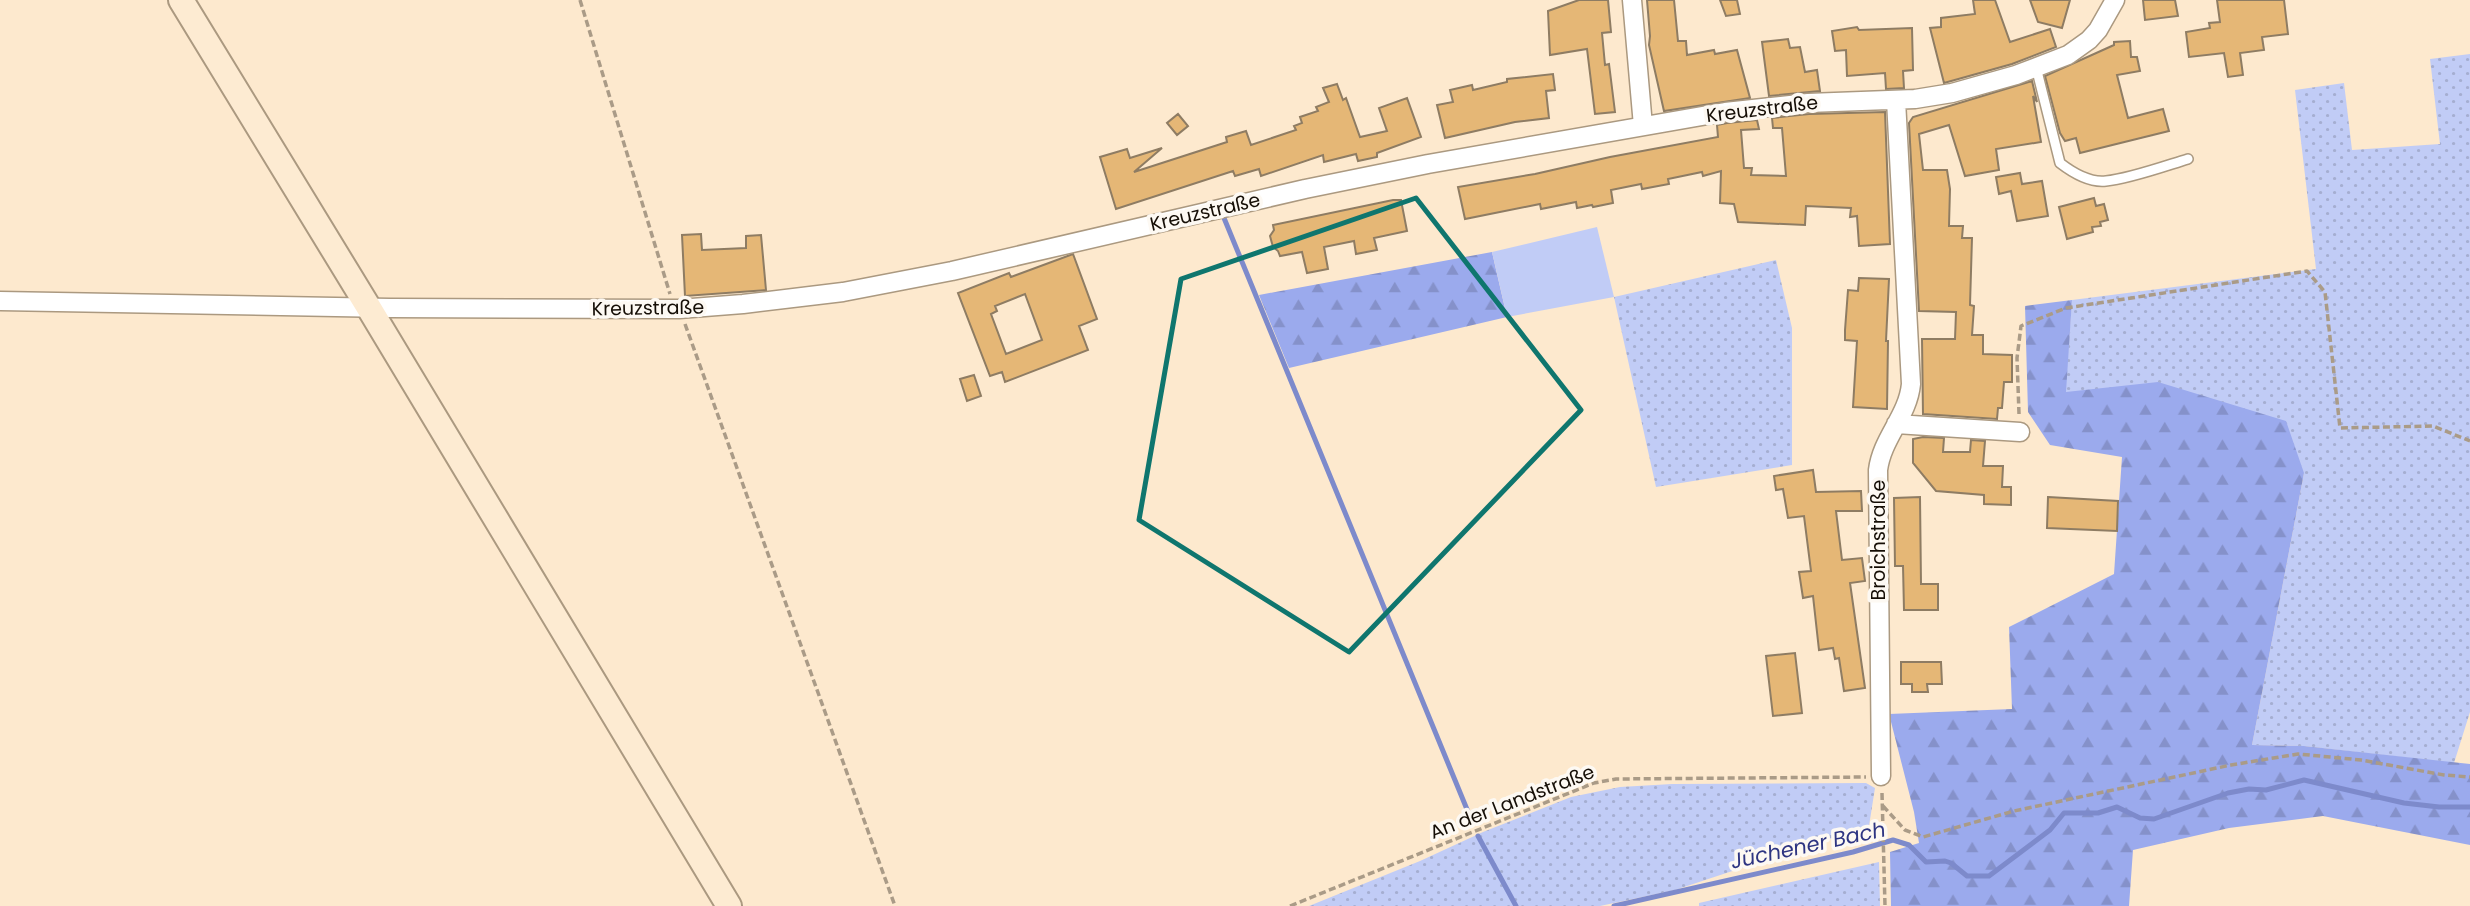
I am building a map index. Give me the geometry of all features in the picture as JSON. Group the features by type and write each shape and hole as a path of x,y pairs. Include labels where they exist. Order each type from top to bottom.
{"main road":[{"path":"181,0 729,906"}],"street":[{"path":"1632,0 1643,126"},
{"name":"Kreuzstraße","path":"0,301 369,308 677,309 804,297 904,281 1348,180 1643,126 1780,105 1933,97 1971,88 2068,55 2098,30 2115,0"},
{"name":"Broichstraße","path":"1881,776 1877,477 1881,452 1906,404 1911,383 1896,100"},
{"path":"1896,424 2020,432"}],"lane":[{"path":"2036,67 2060,163 2070,171 2085,178 2105,181 2188,159"}],"path":[{"path":"580,0 677,309 895,906"},
{"path":"2020,432 2017,358 2021,326 2066,308 2307,271 2325,292 2340,428 2433,426 2470,441"},
{"path":"1885,906 1883,805 1905,830 1923,837 2014,811 2221,767 2298,754 2361,760 2470,777"},
{"name":"An der Landstraße","path":"1290,906 1594,783 1616,779 1881,776"}],"highlighted area":[{"path":"1416,198 1581,410 1349,652 1139,520 1181,279"}],"shaded area":[{"path":"2470,54 2470,712 2454,763 2304,746 2252,745 2304,473 2065,392 2072,300 2316,269 2295,90 2344,83 2352,150 2440,144 2430,59"},
{"path":"1597,227 1614,297 1507,317 1492,252"},
{"path":"1776,260 1792,328 1792,465 1656,487 1614,297"},
{"path":"1866,783 1875,788 1869,826 1675,890 1600,906 1309,906 1571,797 1620,787 1672,784"},
{"path":"1879,862 1880,906 1699,906 1699,903"}],"green space":[{"path":"1492,252 1507,317 1289,368 1259,295"},
{"path":"2072,300 2066,392 2158,382 2286,421 2304,473 2252,745 2304,746 2470,764 2470,845 2323,816 2229,828 2133,850 2129,906 1891,906 1890,852 1919,843 1914,812 1889,714 2012,709 2009,627 2114,574 2122,457 2050,445 2028,412 2025,306"}],"building":[{"path":"1579,0 1608,0 1611,32 1602,33 1605,65 1609,64 1615,112 1595,114 1587,49 1550,55 1548,11"},
{"path":"1647,0 1674,0 1678,41 1686,41 1687,55 1714,50 1715,54 1737,50 1750,98 1664,111 1649,45"},
{"path":"1720,0 1737,0 1740,14 1726,16"},
{"path":"1973,0 1995,0 2010,42 2050,29 2056,47 2012,64 1944,83 1930,28 1941,27 1941,18 1975,14"},
{"path":"2030,0 2070,0 2062,28 2038,22"},
{"path":"2143,0 2175,0 2178,16 2145,20"},
{"path":"2217,0 2284,0 2288,34 2262,37 2264,50 2240,53 2243,75 2228,77 2224,53 2189,57 2186,32 2210,28 2209,23 2220,22"},
{"path":"1857,27 1859,30 1912,28 1913,70 1903,71 1904,88 1886,89 1885,73 1847,76 1846,50 1835,51 1832,31"},
{"path":"1788,39 1790,48 1800,47 1805,72 1817,70 1820,91 1769,96 1762,42"},
{"path":"2130,41 2131,57 2137,57 2140,71 2117,75 2128,118 2163,109 2169,131 2080,153 2076,138 2065,141 2060,133 2045,76 2114,45 2114,42"},
{"path":"1553,74 1555,90 1546,91 1549,118 1515,122 1445,138 1437,105 1453,102 1450,90 1472,85 1473,90 1507,82 1507,79"},
{"path":"2032,81 2041,142 1996,149 1999,170 1965,176 1949,125 1919,134 1923,170 1947,170 1950,189 1949,226 1963,226 1962,238 1972,238 1972,335 1983,335 1983,354 2012,355 2012,382 2004,382 2002,408 1998,408 1997,419 1923,414 1922,339 1955,339 1956,312 1919,311 1909,123 1913,117"},
{"path":"1337,84 1343,100 1346,98 1360,137 1387,131 1379,108 1407,98 1421,137 1377,153 1377,157 1358,161 1356,154 1324,162 1323,155 1261,176 1259,169 1235,176 1233,171 1116,209 1100,157 1127,149 1130,158 1162,148 1134,172 1227,142 1226,137 1246,131 1251,145 1296,130 1294,126 1302,123 1300,117 1318,111 1316,107 1329,102 1323,88"},
{"path":"1885,112 1890,244 1859,246 1857,216 1850,217 1851,208 1806,206 1805,225 1738,222 1734,204 1720,203 1721,171 1703,176 1702,172 1668,179 1669,184 1642,189 1641,184 1611,190 1613,203 1593,207 1577,208 1576,202 1541,209 1540,204 1465,219 1458,187 1718,137 1717,125 1757,120 1759,129 1741,130 1744,168 1752,168 1751,175 1786,176 1782,128 1773,128 1772,118"},
{"path":"1178,114 1188,126 1177,135 1167,123"},
{"path":"2020,173 2022,184 2042,181 2048,216 2017,221 2011,191 1999,194 1996,177"},
{"path":"2094,198 2096,206 2104,204 2108,220 2100,222 2101,226 2092,227 2093,232 2067,239 2059,207"},
{"path":"1401,200 1407,231 1374,238 1377,250 1356,254 1354,241 1324,247 1328,269 1307,273 1302,252 1280,256 1273,247 1270,236 1274,230 1273,225"},
{"path":"701,234 702,250 746,248 746,236 761,235 766,290 685,296 682,235"},
{"path":"1073,254 1097,319 1079,326 1088,350 1005,382 1002,372 990,376 958,293 1009,273 1011,277","holes":["1025,294 1042,340 1006,354 991,314 997,311 995,306"]},
{"path":"1859,278 1889,279 1887,409 1853,407 1857,341 1845,340 1845,330 1848,290 1858,291"},
{"path":"974,375 981,396 967,401 960,379"},
{"path":"1944,438 1943,452 1970,452 1971,440 1985,441 1983,466 2003,466 2002,487 2011,487 2011,505 1984,504 1984,495 1936,491 1913,463 1913,439"},
{"path":"1813,470 1816,492 1861,491 1862,511 1836,511 1842,560 1862,558 1865,581 1850,583 1865,688 1844,691 1839,658 1835,659 1833,648 1819,650 1813,596 1803,598 1799,572 1811,571 1804,516 1788,518 1783,489 1776,490 1774,476"},
{"path":"1920,497 1921,584 1938,584 1938,610 1904,610 1903,566 1895,566 1894,498"},
{"path":"2048,497 2118,501 2117,531 2047,528"},
{"path":"1795,653 1802,713 1773,716 1766,656"},
{"path":"1901,662 1941,662 1942,684 1927,684 1928,692 1912,692 1912,684 1901,684"}],"waterway":[{"path":"1224,218 1473,824"},
{"name":"Jüchener Bach","path":"1614,906 1853,852 1893,840 1909,845 1926,862 1945,861 1967,876 1989,876 2050,830 2064,813 2098,813 2117,807 2140,818 2154,819 2228,793 2249,789 2266,790 2304,780 2404,803 2470,807"},
{"path":"1478,836 1516,906"}]}
